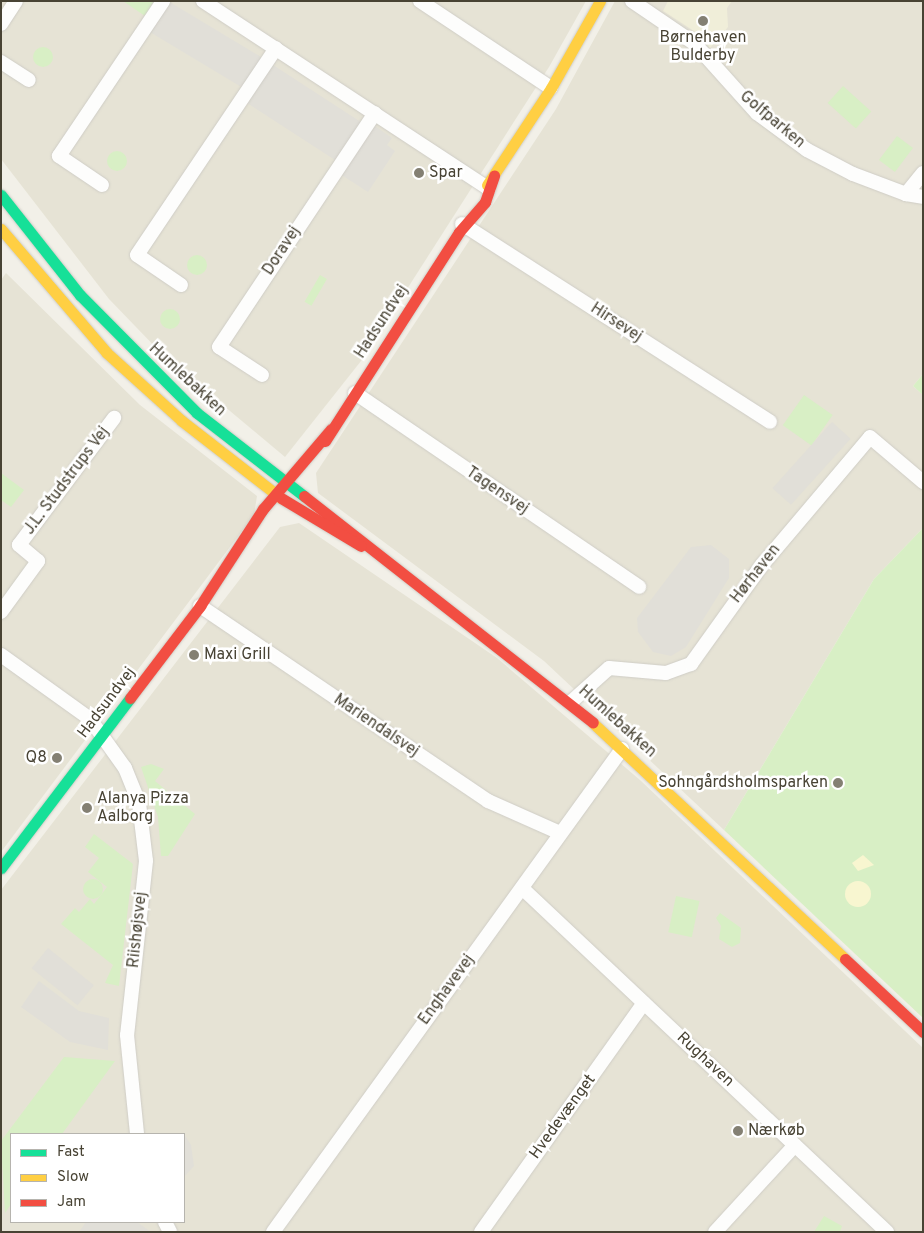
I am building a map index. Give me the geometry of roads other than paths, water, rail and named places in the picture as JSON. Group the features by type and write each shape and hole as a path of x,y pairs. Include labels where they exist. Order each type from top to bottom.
{"street":[{"path":"1,24 16,1"},
{"path":"102,186 59,156 163,1"},
{"path":"203,1 375,113 490,184"},
{"path":"420,1 551,88"},
{"name":"Hadsundvej","path":"1,868 104,734 331,429 551,88 600,1"},
{"name":"Golfparken","path":"632,1 695,44 757,112 804,149 853,174 906,194 923,197"},
{"path":"181,285 137,255 276,48"},
{"path":"1,62 29,80"},
{"name":"Doravej","path":"262,375 219,347 375,113"},
{"path":"906,194 923,173"},
{"name":"Humlebakken","path":"1,195 38,245 134,353 197,413 571,702 923,1032"},
{"name":"Hirsevej","path":"462,227 770,422"},
{"name":"Humlebakken","path":"1,229 107,353 190,427 279,498 327,531 383,556"},
{"name":"Tagensvej","path":"355,393 639,587"},
{"name":"J.L. Studstrups Vej","path":"1,612 38,561 19,545 114,418"},
{"name":"Hørhaven","path":"571,702 609,668 666,673 691,664 762,565 870,436 923,482"},
{"name":"Mariendalsvej","path":"200,606 488,801 560,833"},
{"path":"1,655 104,734"},
{"name":"Riishøjsvej","path":"104,734 125,768 145,827 146,861 127,1035 137,1133"},
{"name":"Enghavevej","path":"273,1232 622,749"},
{"name":"Rughaven","path":"522,888 888,1232"},
{"name":"Hvedevænget","path":"481,1232 644,1003"},
{"path":"715,1232 795,1145"}],"place":[{"name":"Børnehaven Bulderby","path":"703,21"},
{"name":"Spar","path":"419,173"},
{"name":"Maxi Grill","path":"194,655"},
{"name":"Q8","path":"57,758"},
{"name":"Sohngårdsholmsparken","path":"838,783"},
{"name":"Alanya Pizza Aalborg","path":"87,808"},
{"name":"Nærkøb","path":"738,1131"}]}
